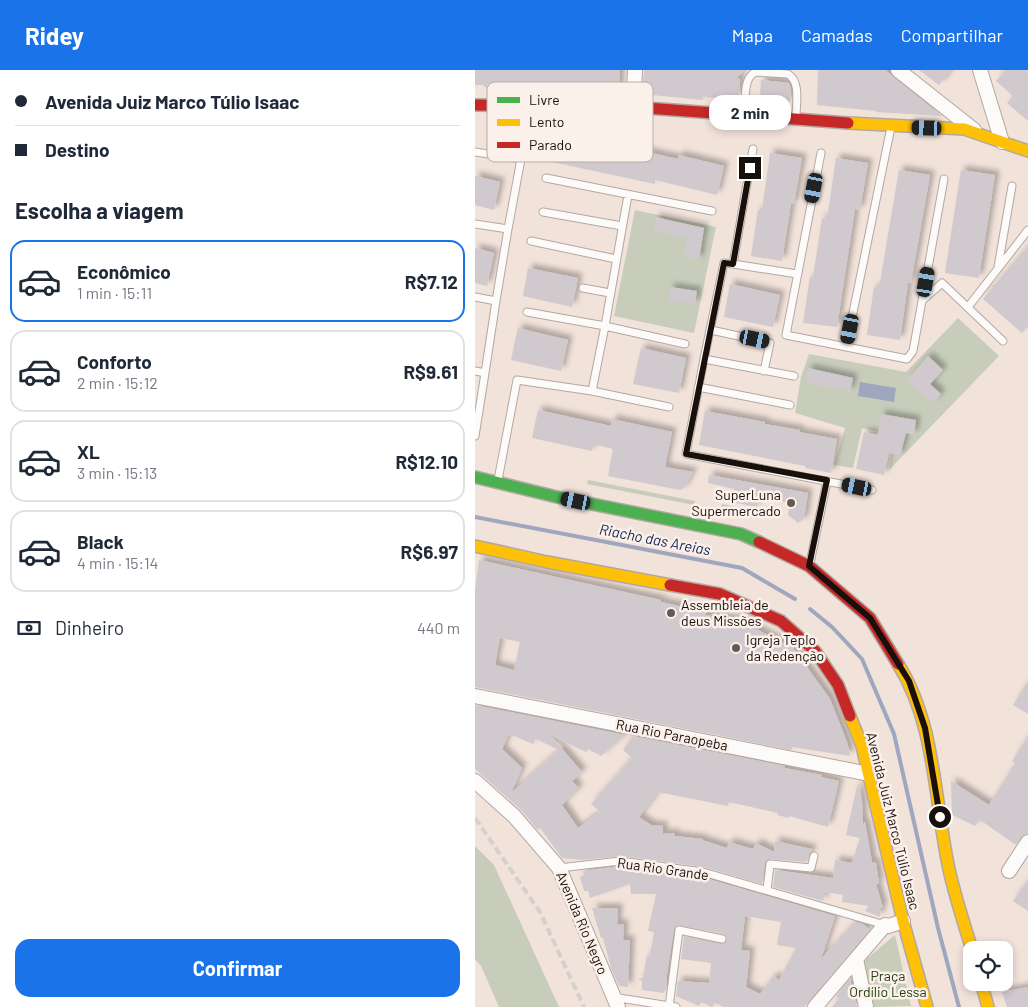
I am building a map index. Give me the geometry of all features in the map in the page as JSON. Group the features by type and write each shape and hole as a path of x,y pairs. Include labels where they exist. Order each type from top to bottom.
{"main road":[{"path":"653,109 891,126 963,129 1028,150"},
{"path":"475,477 557,497 741,534 809,566 870,618 909,681 925,728 949,870 969,941"},
{"name":"Avenida Juiz Marco Túlio Isaac","path":"475,546 547,562 720,594 781,621 815,651 838,685 862,746 903,921 927,1007"},
{"path":"984,991 988,1007"}],"street":[{"path":"898,70 980,135"},
{"path":"980,70 1002,142"},
{"name":"Rua Rio Paraopeba","path":"475,696 869,774"},
{"name":"Avenida Rio Negro","path":"475,780 514,816 559,868 615,1002"},
{"path":"1009,870 1028,842"},
{"name":"Rua Rio Grande","path":"885,925 889,926 903,921"},
{"path":"815,1007 885,925"},
{"path":"856,959 866,1007"}],"lane":[{"path":"745,116 748,78 752,73 756,72 788,74 795,80 797,85 797,119"},
{"path":"846,347 891,126"},
{"path":"733,264 753,149"},
{"path":"821,154 786,336 907,359 913,351 944,179"},
{"path":"475,436 520,162"},
{"path":"546,178 712,211"},
{"path":"997,268 1012,186"},
{"path":"592,391 628,195"},
{"path":"543,212 622,226"},
{"path":"475,224 508,229"},
{"path":"968,307 1028,230"},
{"path":"531,240 616,259"},
{"path":"797,274 724,263 686,454 872,490"},
{"path":"923,300 942,282 1003,341"},
{"path":"583,288 611,292"},
{"path":"475,297 496,301"},
{"path":"527,312 605,326 685,344"},
{"path":"711,330 770,342 764,371"},
{"path":"704,359 793,376"},
{"path":"475,372 485,373"},
{"path":"498,482 517,380 592,391 669,407"},
{"path":"698,387 790,405"},
{"path":"809,566 827,480"},
{"path":"767,890 770,864 811,868 814,856"},
{"name":"Rua Rio Grande","path":"559,868 620,861 703,872 885,925"},
{"path":"615,1002 672,1007 679,930 722,939"}],"green space":[{"path":"635,210 716,227 694,333 614,316"},
{"path":"958,318 999,356 889,470 895,435 862,428 853,468 834,465 845,428 795,413 801,377 809,354 906,372"},
{"path":"588,480 695,501 694,505 587,484"},
{"path":"722,504 759,512 757,519 721,510"},
{"path":"475,846 494,865 559,1007 499,1007 481,966 475,959"},
{"name":"Praça Ordílio Lessa","path":"895,935 911,1006 874,1007 864,961"}],"water":[{"path":"860,382 896,388 894,402 858,396"}],"building":[{"path":"475,70 620,70 619,82 487,82 487,87 484,87 484,85 475,85"},
{"path":"644,70 744,70 737,78 740,78 739,96 726,99 703,97 703,100 653,95 653,82 643,82"},
{"path":"818,70 885,70 942,116 876,112 817,105"},
{"path":"919,70 951,70 939,85"},
{"path":"1006,70 1028,70 1028,121 1007,103 1013,96 996,81"},
{"path":"761,80 789,83 791,90 790,102 760,98"},
{"path":"653,153 678,159 679,155 724,166 717,195 655,180 655,184 552,162 653,162"},
{"path":"770,153 802,158 794,204 791,204 782,261 751,256 758,210 762,210"},
{"path":"836,158 868,163 860,210 855,209 837,327 803,323 810,277 813,277 822,218 827,219"},
{"path":"899,170 930,175 911,283 908,283 900,340 867,335 874,287 879,288"},
{"path":"961,170 995,175 979,278 945,273"},
{"path":"475,176 500,182 494,210 475,205"},
{"path":"655,217 704,228 699,260 683,257 687,238 654,231"},
{"path":"1028,246 1028,326 1022,333 983,299"},
{"path":"475,248 494,253 487,286 475,283"},
{"path":"528,268 578,278 572,307 523,296"},
{"path":"730,284 780,295 773,327 724,317"},
{"path":"670,287 697,291 695,304 668,300"},
{"path":"518,328 568,340 561,371 511,360"},
{"path":"641,348 686,358 679,393 633,384"},
{"path":"928,356 943,370 930,384 941,394 933,403 907,380"},
{"path":"808,368 853,378 850,392 805,382"},
{"path":"538,410 611,426 612,419 672,432 665,467 693,472 684,488 680,490 608,476 613,449 594,444 592,451 532,438"},
{"path":"705,411 765,422 765,424 837,439 831,473 699,445"},
{"path":"881,414 916,420 914,435 906,433 900,456 889,453 884,475 856,469 864,432 878,435"},
{"path":"709,475 808,493 804,519 798,523 788,515 790,503 760,497 757,507 732,502 734,489 708,483"},
{"path":"479,560 661,600 661,602 706,612 705,615 752,622 751,625 758,630 793,648 830,699 847,742 850,756 792,747 791,750 475,687 475,590","holes":["500,638 520,642 514,670 495,665"]},
{"path":"1028,681 1028,714 1013,705"},
{"path":"475,705 625,735 601,756 588,749 586,752 550,735 582,772 572,781 579,788 562,805 578,828 600,812 591,804 632,758 623,750 633,736 785,766 784,768 822,775 821,777 839,781 828,827 729,802 728,806 658,792 639,817 651,825 663,826 663,834 674,833 675,836 703,839 727,848 729,842 753,849 756,843 774,852 775,841 812,849 807,862 767,859 762,884 704,867 621,856 582,860 562,858 540,828 538,830 520,809 475,769","holes":["509,734 533,744 536,739 559,750 511,793 522,768 502,749"]},
{"path":"1028,736 1028,833 1021,837 1016,845 980,820 975,826 952,815 951,781 989,805 1015,763 1012,761"},
{"path":"858,782 862,801 863,824 865,822 872,862 876,863 879,884 876,884 883,908 881,908 880,917 865,911 869,906 842,902 843,895 825,892 823,901 773,887 775,870 833,878 835,860 852,863 860,838 846,835"},
{"path":"620,866 702,877 835,916 821,959 855,922 863,924 869,929 804,1007 724,1007 715,1003 712,1007 701,1002 699,1006 676,996 678,981 709,983 711,963 681,959 684,936 721,944 726,942 727,937 723,934 677,925 674,929 666,991 664,993 642,990 642,981 638,979 643,978 647,955 650,956 654,932 648,931 656,894 631,894 630,884 590,898 588,891 584,891 580,877 584,875 583,871","holes":["745,916 781,922 777,945 796,948 779,980 774,976 760,994 746,987 750,951 741,950"]},
{"path":"1028,880 1028,911 1013,901"},
{"path":"592,908 618,908 617,924 624,924 623,940 630,940 628,987 619,986 611,968"},
{"path":"850,979 857,1007 832,1007 839,999 836,996"},
{"path":"1028,987 1028,1007 1007,1007 1002,992"}],"waterway":[{"name":"Riacho das Areias","path":"475,517 742,568 795,599"},
{"name":"Riacho das Areias","path":"810,609 832,627 862,659 894,734 938,928 959,1007"}],"railway":[{"path":"475,818 540,912 584,1007"}],"traffic: fast":[{"path":"475,477 557,497 741,534 759,542"}],"traffic: slow":[{"path":"848,123 964,129 1028,151"},
{"path":"475,546 547,562 670,585"},
{"path":"898,664 920,712 927,737 949,869 969,941"},
{"path":"850,716 862,746 903,921 927,1007"},
{"path":"984,991 988,1007"}],"traffic: jam":[{"path":"475,105 487,105"},
{"path":"653,108 848,123"},
{"path":"759,542 809,566 870,618 898,664"},
{"path":"670,585 720,594 781,621 815,651 838,685 850,716"}],"place":[{"name":"SuperLuna Supermercado","path":"791,503"},
{"name":"Assembleia de deus Missões","path":"671,613"},
{"name":"Igreja Teplo da Redenção","path":"736,648"}],"route":[{"path":"750,168 733,264 724,263 686,454 827,480 809,566 870,618 909,681 925,728 940,817"}]}
